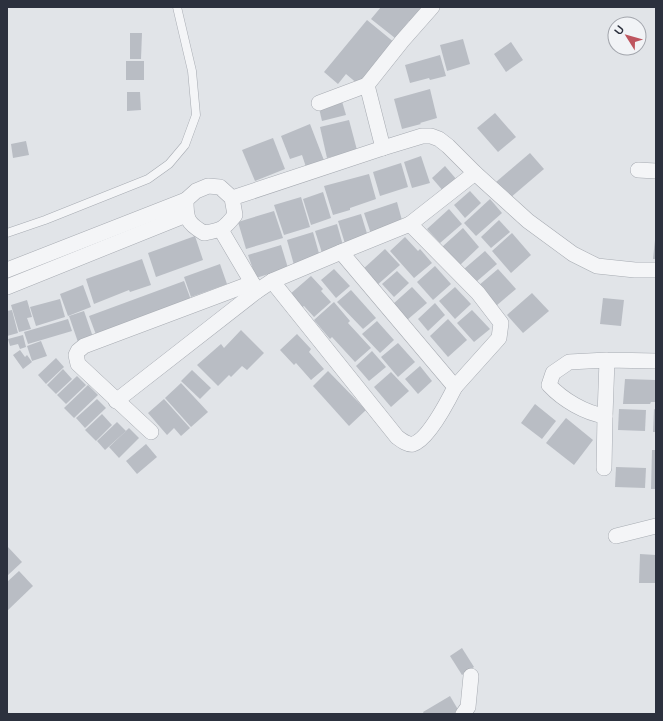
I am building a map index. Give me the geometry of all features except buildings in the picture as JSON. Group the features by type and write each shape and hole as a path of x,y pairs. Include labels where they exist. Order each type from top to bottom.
{"street":[{"path":"319,103 366,85 432,7"},
{"path":"366,85 383,148"},
{"path":"232,198 383,148 422,136 431,136 439,139 448,146 475,173 528,221 573,254 597,266 635,270 656,270"},
{"path":"638,170 656,171"},
{"path":"151,432 78,364 76,355 78,351 84,346 272,282 410,224 475,173"},
{"path":"7,270 186,200 196,191 208,186 220,187 232,198 235,215 221,230 204,233 190,225 186,215 186,200"},
{"path":"7,287 186,215"},
{"path":"272,282 397,437 409,444 414,444 431,429 455,387 499,338 501,323 478,293 410,224"},
{"path":"221,230 254,287"},
{"path":"341,252 455,387"},
{"path":"116,401 254,287"},
{"path":"605,416 593,414 557,394 549,385 554,373 569,362 607,360 656,361"},
{"path":"604,468 607,360"},
{"path":"616,536 656,526"},
{"path":"463,714 468,707 471,676"}],"lane":[{"path":"7,233 45,220 148,179 169,164 186,145 196,115 192,71 177,7"}]}
